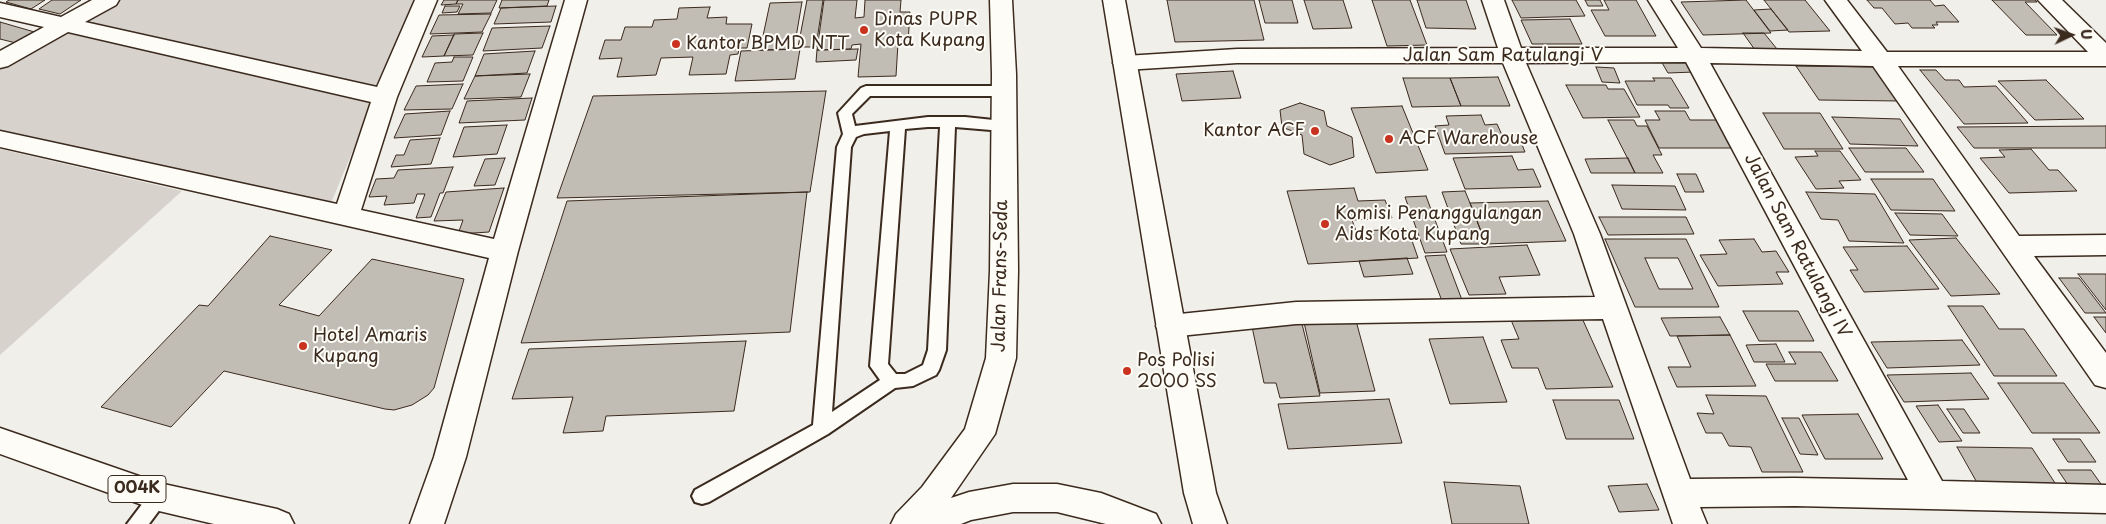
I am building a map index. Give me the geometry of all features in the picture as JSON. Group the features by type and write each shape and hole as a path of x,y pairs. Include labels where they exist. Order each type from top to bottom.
{"street":[{"path":"0,62 63,24 108,0"},
{"path":"346,216 385,98 426,0"},
{"path":"427,524 450,457 504,251 576,0"},
{"name":"Jalan Frans-Seda","path":"908,524 933,497 979,434 1001,358 1004,271 1004,74 1001,0"},
{"path":"1114,0 1200,493 1210,524"},
{"path":"1493,0 1512,56 1587,234 1690,524"},
{"name":"Jalan Sam Ratulangi IV","path":"1659,0 1694,55 1932,494"},
{"path":"1836,0 2106,376"},
{"path":"2050,0 2106,58"},
{"path":"0,10 385,98"},
{"name":"Jalan Sam Ratulangi V","path":"1125,63 1237,56 1694,55 1880,59 2106,58"},
{"path":"0,139 504,251"},
{"path":"2012,246 2106,245"},
{"path":"1170,326 1296,313 1613,308"},
{"name":"004K","path":"0,441 159,497 277,524"},
{"path":"1679,493 1795,492 2106,499"},
{"path":"923,524 969,506 1013,498 1057,498 1101,507 1144,524"}],"lane":[{"path":"822,429 844,147 850,134 845,113 866,91 1003,91"},
{"path":"850,134 861,129 948,122 1003,126"},
{"path":"702,496 822,429 892,381 907,381 930,370 937,350 948,122"},
{"path":"892,381 879,366 898,125"},
{"path":"137,524 159,497"}],"shaded area":[{"path":"118,0 416,0 331,203 0,131 0,69"},
{"path":"0,149 182,191 0,355"}],"building":[{"path":"9,0 45,0 31,9 6,2"},
{"path":"52,0 81,0 60,14 39,9"},
{"path":"444,0 458,0 456,4 441,5"},
{"path":"458,0 497,0 491,13 458,14 463,4 456,4"},
{"path":"502,0 549,0 547,6 499,8"},
{"path":"807,0 823,0 816,47 798,47"},
{"name":"Dinas PUPR Kota Kupang","path":"824,0 857,0 855,18 864,17 865,0 901,0 900,12 910,12 908,43 898,43 896,76 858,77 861,44 852,45 851,49 817,50"},
{"path":"1167,0 1254,0 1264,40 1175,42"},
{"path":"1259,0 1292,0 1298,23 1265,23"},
{"path":"1304,0 1343,0 1352,28 1313,29"},
{"path":"1372,0 1410,0 1427,45 1387,46"},
{"path":"1417,0 1466,0 1476,29 1426,28"},
{"path":"1512,0 1576,0 1585,16 1521,18"},
{"path":"1585,0 1600,0 1603,6 1588,6"},
{"path":"1604,0 1636,0 1656,36 1605,36 1591,10 1609,10"},
{"path":"1746,0 1771,33 1703,35 1681,2"},
{"path":"1764,0 1805,0 1830,31 1789,32"},
{"path":"1867,0 1930,0 1935,6 1944,5 1959,22 1936,22 1938,25 1932,25 1935,28 1912,28 1908,23 1895,24 1882,8 1874,8"},
{"path":"1992,0 2035,0 2037,2 2025,2 2057,35 2026,35"},
{"path":"802,2 794,49 760,50 770,3"},
{"path":"445,6 460,6 457,12 442,13"},
{"path":"556,6 551,22 494,24 501,8"},
{"name":"Kantor BPMD NTT","path":"710,7 707,18 727,17 726,24 752,24 747,48 739,48 738,54 730,55 726,74 689,75 693,57 661,58 656,75 617,77 622,58 599,59 605,40 621,40 625,27 652,27 654,20 677,19 679,8"},
{"path":"1771,9 1788,30 1770,31 1754,10"},
{"path":"491,14 482,32 430,34 439,15"},
{"path":"1570,19 1582,44 1532,44 1521,20"},
{"path":"0,22 38,33 20,44 0,39"},
{"path":"550,26 542,48 483,51 492,28"},
{"path":"483,33 473,55 444,56 454,34"},
{"path":"1743,33 1764,33 1777,49 1755,50"},
{"path":"454,35 444,56 422,57 432,36"},
{"path":"800,49 795,79 735,81 741,51"},
{"path":"858,49 856,60 816,62 817,50"},
{"path":"535,51 527,73 475,76 484,54"},
{"path":"454,57 473,57 463,81 427,82 435,63 452,62"},
{"path":"1688,60 1695,72 1668,73 1661,61"},
{"path":"1796,66 1875,67 1900,101 1819,100"},
{"path":"1596,67 1614,68 1620,83 1602,82"},
{"path":"1920,70 1936,70 1945,80 1959,80 1964,87 1996,86 2028,123 1964,124"},
{"path":"1233,71 1241,98 1182,101 1176,74"},
{"path":"530,74 521,97 464,99 475,76"},
{"path":"1498,77 1510,106 1461,106 1450,78"},
{"path":"1403,78 1450,78 1461,106 1412,107"},
{"path":"1653,78 1671,78 1689,108 1670,108 1668,105 1637,105 1625,81 1655,81"},
{"path":"2046,80 2084,119 2035,120 1998,81"},
{"path":"463,84 452,109 404,110 416,86"},
{"path":"1566,85 1606,85 1608,89 1624,89 1640,117 1583,118"},
{"path":"826,91 810,192 557,198 593,96"},
{"path":"532,98 525,120 459,123 467,101"},
{"name":"Kantor ACF","path":"1300,103 1324,111 1327,126 1352,137 1354,157 1330,165 1304,154 1302,135 1282,127 1280,110"},
{"name":"ACF Warehouse","path":"1402,106 1428,170 1376,173 1351,108"},
{"path":"450,111 441,135 394,138 405,114"},
{"path":"1655,111 1685,111 1690,120 1722,120 1739,148 1659,148 1645,120 1660,120"},
{"path":"1763,113 1820,113 1843,149 1784,149"},
{"path":"1481,115 1485,125 1497,124 1502,135 1518,135 1525,152 1445,154 1435,126 1449,125 1446,116"},
{"path":"1832,117 1900,119 1918,146 1850,144"},
{"path":"1608,120 1634,120 1637,126 1647,126 1662,155 1653,155 1663,173 1635,173"},
{"path":"507,125 497,154 453,157 464,127"},
{"path":"2106,126 2106,148 1974,148 1957,127"},
{"path":"440,138 431,164 391,167 396,155 404,155 410,140"},
{"path":"1849,148 1906,148 1924,172 1865,172"},
{"path":"2031,149 2049,170 2058,170 2077,191 2009,193 1980,158 2005,157 1999,150"},
{"path":"1815,151 1840,151 1861,180 1839,181 1844,188 1816,189 1795,157 1818,156"},
{"path":"1512,156 1518,170 1533,169 1541,187 1465,189 1453,158"},
{"path":"505,158 495,185 474,186 485,159"},
{"path":"1628,158 1635,173 1591,173 1585,159"},
{"path":"453,167 431,217 416,218 425,194 417,194 414,203 384,205 387,196 369,197 376,179 394,178 398,170"},
{"path":"1677,174 1696,174 1704,192 1685,192"},
{"path":"1871,179 1933,179 1955,211 1891,210"},
{"path":"1612,185 1675,186 1686,210 1622,209"},
{"path":"504,188 489,232 458,234 463,220 434,221 446,192"},
{"name":"Komisi Penanggulangan Aids Kota Kupang","path":"1354,188 1358,201 1385,200 1392,218 1352,220 1356,231 1408,229 1418,258 1308,264 1287,191"},
{"path":"1465,191 1486,244 1461,244 1442,192"},
{"path":"807,192 790,332 521,343 567,201"},
{"path":"1806,192 1875,194 1904,243 1849,241 1838,220 1821,219"},
{"path":"1426,196 1447,252 1425,253 1405,197"},
{"path":"1548,201 1566,241 1486,244 1470,203"},
{"path":"1895,213 1942,214 1958,236 1910,235"},
{"path":"1599,217 1686,217 1694,234 1608,235"},
{"name":"Hotel Amaris Kupang","path":"270,236 332,250 279,305 319,316 372,259 464,279 434,388 428,395 412,405 394,410 385,409 224,371 171,427 101,407 199,305 208,306"},
{"path":"1956,238 2000,294 1951,296 1909,240"},
{"path":"1605,239 1686,239 1719,307 1635,307","holes":["1645,258 1678,258 1693,289 1659,289"]},
{"path":"1754,239 1762,252 1776,251 1789,272 1776,272 1783,284 1718,286 1700,255 1727,254 1719,240"},
{"path":"1527,245 1540,275 1499,277 1506,294 1469,295 1450,249"},
{"path":"1907,246 1939,289 1864,292 1850,270 1858,270 1843,247"},
{"path":"1445,255 1462,300 1442,301 1425,256"},
{"path":"1407,258 1413,274 1364,277 1359,261"},
{"path":"2078,274 2106,274 2106,310"},
{"path":"2059,278 2079,278 2106,313 2085,313"},
{"path":"1948,306 1983,306 1999,329 2024,329 2057,376 1994,376"},
{"path":"1743,311 1798,311 1814,341 1759,341"},
{"path":"1355,317 1375,391 1320,393 1303,318"},
{"path":"1720,317 1730,335 1670,336 1661,318"},
{"path":"2094,317 2106,317 2106,333"},
{"path":"1582,318 1613,387 1546,389 1538,368 1512,368 1501,340 1519,339 1511,320"},
{"path":"1301,320 1320,396 1280,398 1276,383 1264,383 1251,322"},
{"path":"1730,335 1756,386 1677,387 1668,367 1691,367 1677,336"},
{"path":"1483,337 1507,402 1450,404 1429,339"},
{"path":"1962,340 1980,365 1887,368 1871,342"},
{"path":"746,341 734,411 606,416 603,431 563,433 573,397 512,399 529,349"},
{"path":"1776,344 1785,362 1754,362 1746,345"},
{"path":"1789,352 1821,352 1838,381 1775,381 1766,364 1796,364"},
{"path":"1971,373 1989,399 1904,402 1887,375"},
{"path":"1998,383 2064,383 2100,433 2032,433"},
{"path":"1706,395 1766,396 1803,472 1762,472 1751,447 1729,446 1722,433 1706,433 1697,413 1714,414"},
{"path":"1389,399 1402,443 1288,449 1278,404"},
{"path":"1553,400 1619,400 1634,439 1566,439"},
{"path":"1938,405 1962,441 1939,442 1916,406"},
{"path":"1947,409 1964,409 1980,433 1963,433"},
{"path":"1858,414 1883,459 1825,459 1802,415"},
{"path":"1782,418 1799,418 1818,455 1800,454"},
{"path":"2053,439 2080,439 2096,462 2068,462"},
{"path":"1957,447 2032,448 2059,489 1980,488"},
{"path":"2058,470 2091,470 2106,491 2072,491"},
{"path":"1444,482 1520,486 1529,524 1452,524"},
{"path":"1647,484 1659,510 1619,512 1608,486"}],"place":[{"name":"Dinas PUPR Kota Kupang","path":"864,30"},
{"name":"Kantor BPMD NTT","path":"676,44"},
{"name":"Kantor ACF","path":"1315,131"},
{"name":"ACF Warehouse","path":"1389,139"},
{"name":"Komisi Penanggulangan Aids Kota Kupang","path":"1325,224"},
{"name":"Hotel Amaris Kupang","path":"303,346"},
{"name":"Pos Polisi 2000 SS","path":"1127,371"}]}
